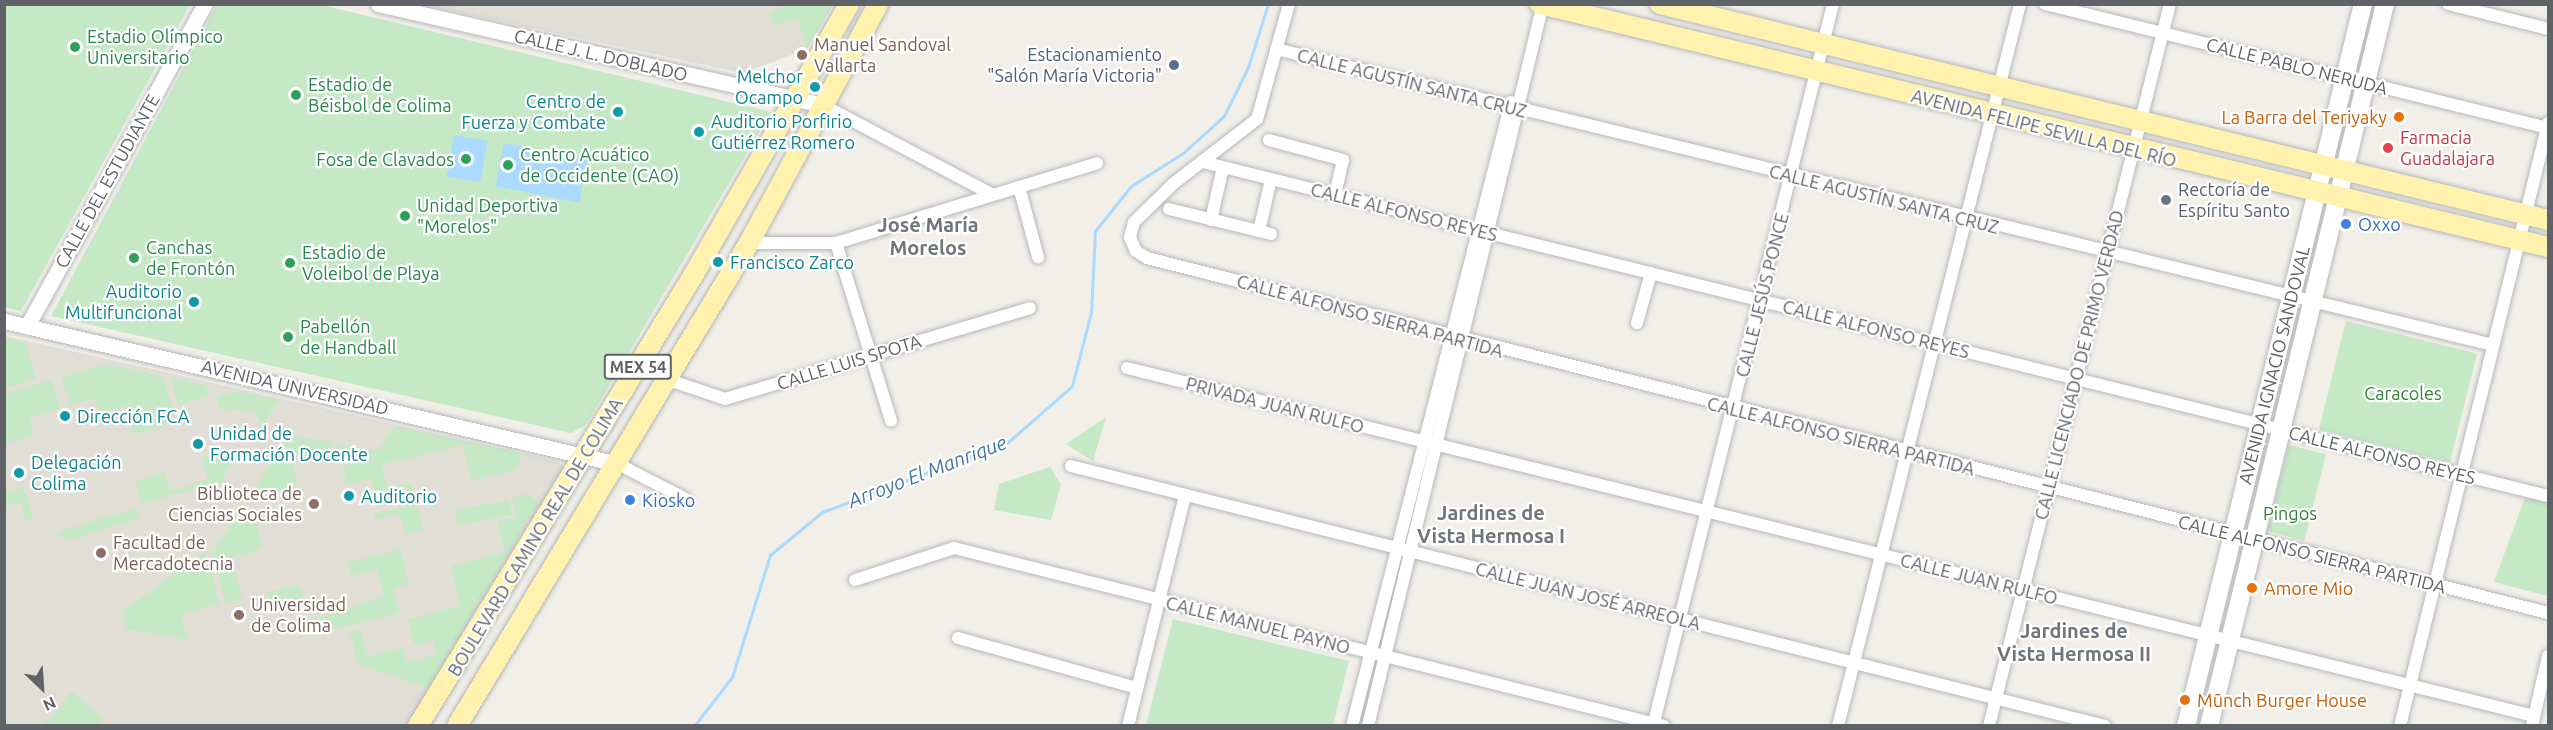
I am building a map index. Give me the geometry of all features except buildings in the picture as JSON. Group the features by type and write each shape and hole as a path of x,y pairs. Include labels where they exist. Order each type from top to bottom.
{"main road":[{"name":"BOULEVARD CAMINO REAL DE COLIMA","path":"418,726 492,611 694,274 849,4"},
{"name":"BOULEVARD CAMINO REAL DE COLIMA","path":"457,726 669,380 749,243 878,4"},
{"name":"AVENIDA FELIPE SEVILLA DEL RÍO","path":"1660,4 2000,86 2140,123 2548,220"},
{"name":"AVENIDA IGNACIO SANDOVAL","path":"2186,726 2363,4"},
{"name":"AVENIDA IGNACIO SANDOVAL","path":"2209,726 2385,4"},
{"name":"AVENIDA FELIPE SEVILLA DEL RÍO","path":"1542,5 2133,150 2317,191 2548,247"},
{"path":"694,274 721,290"},
{"path":"492,611 519,626"}],"street":[{"name":"CALLE DEL ESTUDIANTE","path":"27,326 205,4"},
{"name":"CALLE J. L. DOBLADO","path":"378,4 823,105"},
{"path":"1203,162 1257,119 1289,4"},
{"name":"CALLE JESÚS PONCE","path":"1657,725 1680,619 1818,73 1833,4"},
{"path":"1838,726 2020,4"},
{"name":"CALLE PABLO NERUDA","path":"2045,4 2548,126"},
{"name":"CALLE LICENCIADO DE PRIMO VERDAD","path":"1989,726 2170,4"},
{"path":"2448,4 2548,29"},
{"path":"1352,726 1424,442 1456,339 1513,108 1524,87 1542,5"},
{"name":"CALLE AGUSTÍN SANTA CRUZ","path":"1276,49 2290,299 2493,345"},
{"path":"823,105 993,195"},
{"path":"2400,726 2548,126"},
{"path":"1269,140 1343,160 1335,195"},
{"name":"CALLE ALFONSO REYES","path":"1203,162 2548,496"},
{"name":"CALLE ALFONSO SIERRA PARTIDA","path":"1203,162 1143,210 1130,237 1136,251 1456,339 2548,613"},
{"path":"749,243 836,243 1097,163"},
{"path":"1211,220 1223,167"},
{"path":"1169,209 1265,233 1271,179"},
{"path":"1019,187 1038,257"},
{"path":"836,243 891,421"},
{"path":"1637,323 1651,273"},
{"name":"CALLE LUIS SPOTA","path":"669,380 725,399 1030,308"},
{"name":"AVENIDA UNIVERSIDAD","path":"4,321 586,453 618,464"},
{"path":"1368,726 1437,445 1456,339"},
{"name":"PRIVADA JUAN RULFO","path":"1127,368 1424,442"},
{"name":"CALLE JUAN RULFO","path":"1424,442 2410,686 2533,721"},
{"path":"618,464 686,499"},
{"name":"CALLE JUAN JOSÉ ARREOLA","path":"1071,466 2105,726"},
{"path":"1128,726 1185,495"},
{"name":"CALLE MANUEL PAYNO","path":"855,580 954,548 1657,725"},
{"path":"958,638 1137,688"},
{"path":"2533,721 2548,656"}],"shaded area":[{"path":"423,5 833,5 807,49 743,73"},
{"name":"Universidad de Colima","path":"5,336 557,461 564,466 407,725 5,726"}],"green space":[{"path":"4,5 190,5 21,311 5,307"},
{"name":"Unidad Deportiva \"Morelos\"","path":"217,5 321,5 771,112 586,425 571,433 51,316"},
{"path":"791,5 833,5 807,49 798,18 774,26 769,12"},
{"name":"Caracoles","path":"2346,321 2477,354 2450,462 2319,430"},
{"path":"5,338 26,343 36,379 5,388"},
{"path":"107,364 163,376 173,408 129,421 125,406 100,414 95,398 70,406 62,377"},
{"path":"170,377 206,385 209,396 179,405"},
{"path":"52,380 60,409 29,418 34,435 5,444 5,394"},
{"path":"238,391 279,400 259,431 258,413 219,408 217,397"},
{"path":"174,412 167,424 133,435 131,426"},
{"path":"1106,417 1093,461 1066,444"},
{"path":"394,426 521,453 518,469 472,480 463,445 382,464 387,488 411,483 415,499 378,507 371,478 347,484 338,444 377,451"},
{"path":"288,435 332,442 333,447 291,457 298,487 260,495 253,492"},
{"name":"Pingos","path":"2289,445 2326,454 2304,541 2267,531"},
{"path":"214,455 234,459 212,495 200,488 142,503 135,482 164,472 171,491 208,479 202,459"},
{"path":"1050,467 1061,485 1051,520 994,510 999,484"},
{"path":"24,487 34,518 26,520 21,502 5,507 5,493"},
{"path":"528,494 538,503 428,688 358,664 350,632 361,629 368,656 403,648 406,662 436,655 433,640 414,645 408,619 460,606 451,566 505,552 497,522 516,517 512,498"},
{"path":"2526,495 2548,501 2548,596 2494,582"},
{"path":"509,500 512,515 458,525 455,510"},
{"path":"417,504 423,531 405,535 400,514 375,520 374,514"},
{"path":"136,508 140,518 69,540 54,533"},
{"path":"241,509 254,512 263,549 231,557 242,598 225,603 213,553"},
{"path":"400,549 408,584 393,588 399,613 319,633 315,620 384,596 377,569 351,576 348,562"},
{"path":"206,551 219,603 181,614 188,640 126,629 123,611"},
{"path":"300,585 303,599 271,606 268,592"},
{"path":"1173,619 1349,661 1333,725 1146,725"},
{"path":"71,691 103,718 101,725 39,725 56,714"}],"water":[{"name":"Fosa de Clavados","path":"454,135 487,141 480,182 447,176"},
{"path":"504,143 587,159 579,202 496,186"}],"waterway":[{"name":"Arroyo El Manrique","path":"694,726 732,677 770,555 822,512 1008,442 1072,386 1091,312 1095,231 1131,186 1183,153 1224,116 1248,67 1268,4"}],"place":[{"name":"Estadio Olímpico Universitario","path":"75,47"},
{"name":"Manuel Sandoval Vallarta","path":"802,55"},
{"name":"Estacionamiento \"Salón María Victoria\"","path":"1174,65"},
{"name":"Melchor Ocampo","path":"815,87"},
{"name":"Estadio de Béisbol de Colima","path":"296,95"},
{"name":"Centro de Fuerza y Combate","path":"618,112"},
{"name":"La Barra del Teriyaky","path":"2399,117"},
{"name":"Auditorio Porfirio Gutiérrez Romero","path":"699,132"},
{"name":"Farmacia Guadalajara","path":"2388,148"},
{"name":"Fosa de Clavados","path":"466,159"},
{"name":"Centro Acuático de Occidente (CAO)","path":"508,165"},
{"name":"Rectoría de Espíritu Santo","path":"2166,200"},
{"name":"Unidad Deportiva \"Morelos\"","path":"405,216"},
{"name":"Oxxo","path":"2346,224"},
{"name":"Canchas de Frontón","path":"134,258"},
{"name":"Francisco Zarco","path":"718,262"},
{"name":"Estadio de Voleibol de Playa","path":"290,263"},
{"name":"Auditorio Multifuncional","path":"194,302"},
{"name":"Pabellón de Handball","path":"288,337"},
{"name":"Dirección FCA","path":"65,416"},
{"name":"Unidad de Formación Docente","path":"198,444"},
{"name":"Delegación Colima","path":"19,473"},
{"name":"Auditorio","path":"349,496"},
{"name":"Kiosko","path":"630,500"},
{"name":"Biblioteca de Ciencias Sociales","path":"314,504"},
{"name":"Facultad de Mercadotecnia","path":"101,553"},
{"name":"Amore Mio","path":"2252,588"},
{"name":"Universidad de Colima","path":"239,615"},
{"name":"Mūnch Burger House","path":"2185,700"}],"district":[{"name":"José María Morelos","path":"928,236"},
{"name":"Jardines de Vista Hermosa I","path":"1491,524"},
{"name":"Jardines de Vista Hermosa II","path":"2074,642"}]}
